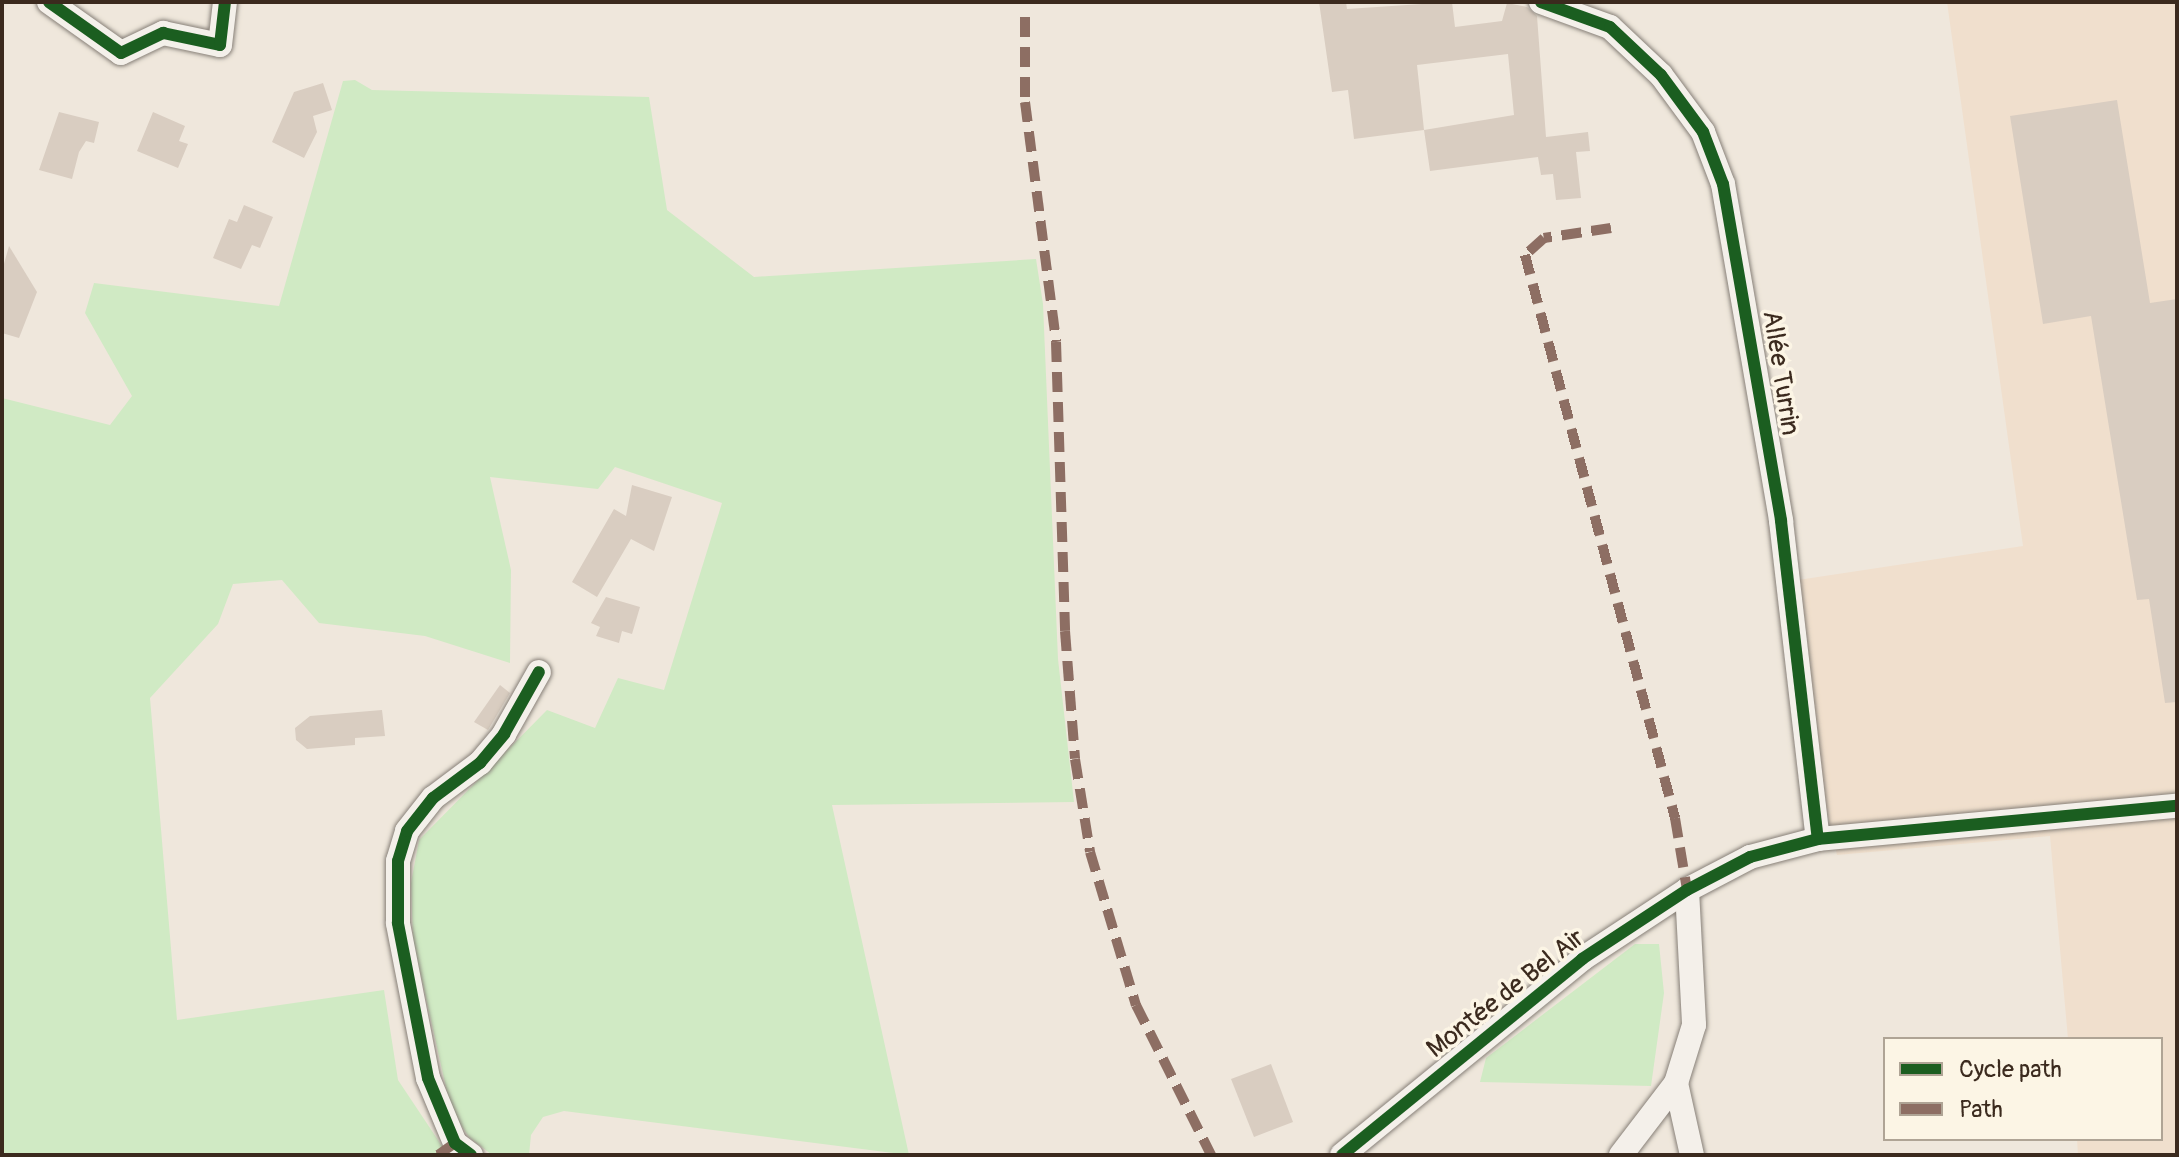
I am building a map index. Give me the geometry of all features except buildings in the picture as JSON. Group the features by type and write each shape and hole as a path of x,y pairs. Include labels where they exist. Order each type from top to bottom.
{"street":[{"path":"49,2 121,53 163,33 220,45 225,2"},
{"name":"Allée Turrin","path":"1541,2 1610,27 1661,75 1703,132 1723,184 1781,521 1818,839"},
{"path":"471,1155 455,1143 428,1078 398,923 398,861 407,831 433,798 480,763 504,734 539,672"},
{"name":"Montée de Bel Air","path":"1342,1155 1582,959 1687,890 1750,857 1818,839 2177,806"},
{"path":"1621,1155 1676,1083 1694,1025 1687,890"},
{"path":"1676,1083 1692,1155"}],"shaded area":[{"path":"1947,2 2177,2 2177,1155 2078,1155 2077,1141 2163,1141 2163,1037 2068,1037 2050,836 1837,855 1825,802 1798,580 2023,546"}],"green space":[{"path":"355,80 372,90 649,97 667,210 754,277 1036,259 1043,304 1058,659 1074,802 832,805 909,1155 564,1111 543,1117 531,1135 529,1155 492,1155 469,1137 451,1110 413,940 411,883 419,840 547,710 595,728 618,678 664,690 722,503 615,467 598,489 490,477 511,570 510,663 425,636 319,623 282,580 233,584 218,624 150,698 177,1020 384,990 398,1080 448,1155 2,1155 2,398 110,425 132,396 85,313 94,283 279,306 343,81"},
{"path":"1635,944 1659,944 1664,993 1651,1086 1480,1082 1486,1058"}],"marked path":[{"path":"1025,17 1025,102 1056,342 1065,631 1075,759 1090,852 1136,1005 1211,1155"},
{"path":"1611,228 1544,238 1525,255 1675,818 1687,890"},
{"path":"438,1155 455,1143"}],"cycle path":[{"path":"49,2 121,53 163,33 220,45 225,2"},
{"path":"1541,2 1610,27 1661,75 1703,132 1723,184 1781,521 1818,839"},
{"path":"471,1155 455,1143 428,1078 398,923 398,861 407,831 433,798 480,763 504,734 539,672"},
{"path":"1342,1155 1582,959 1687,890 1750,857 1818,839 2177,806"}]}
